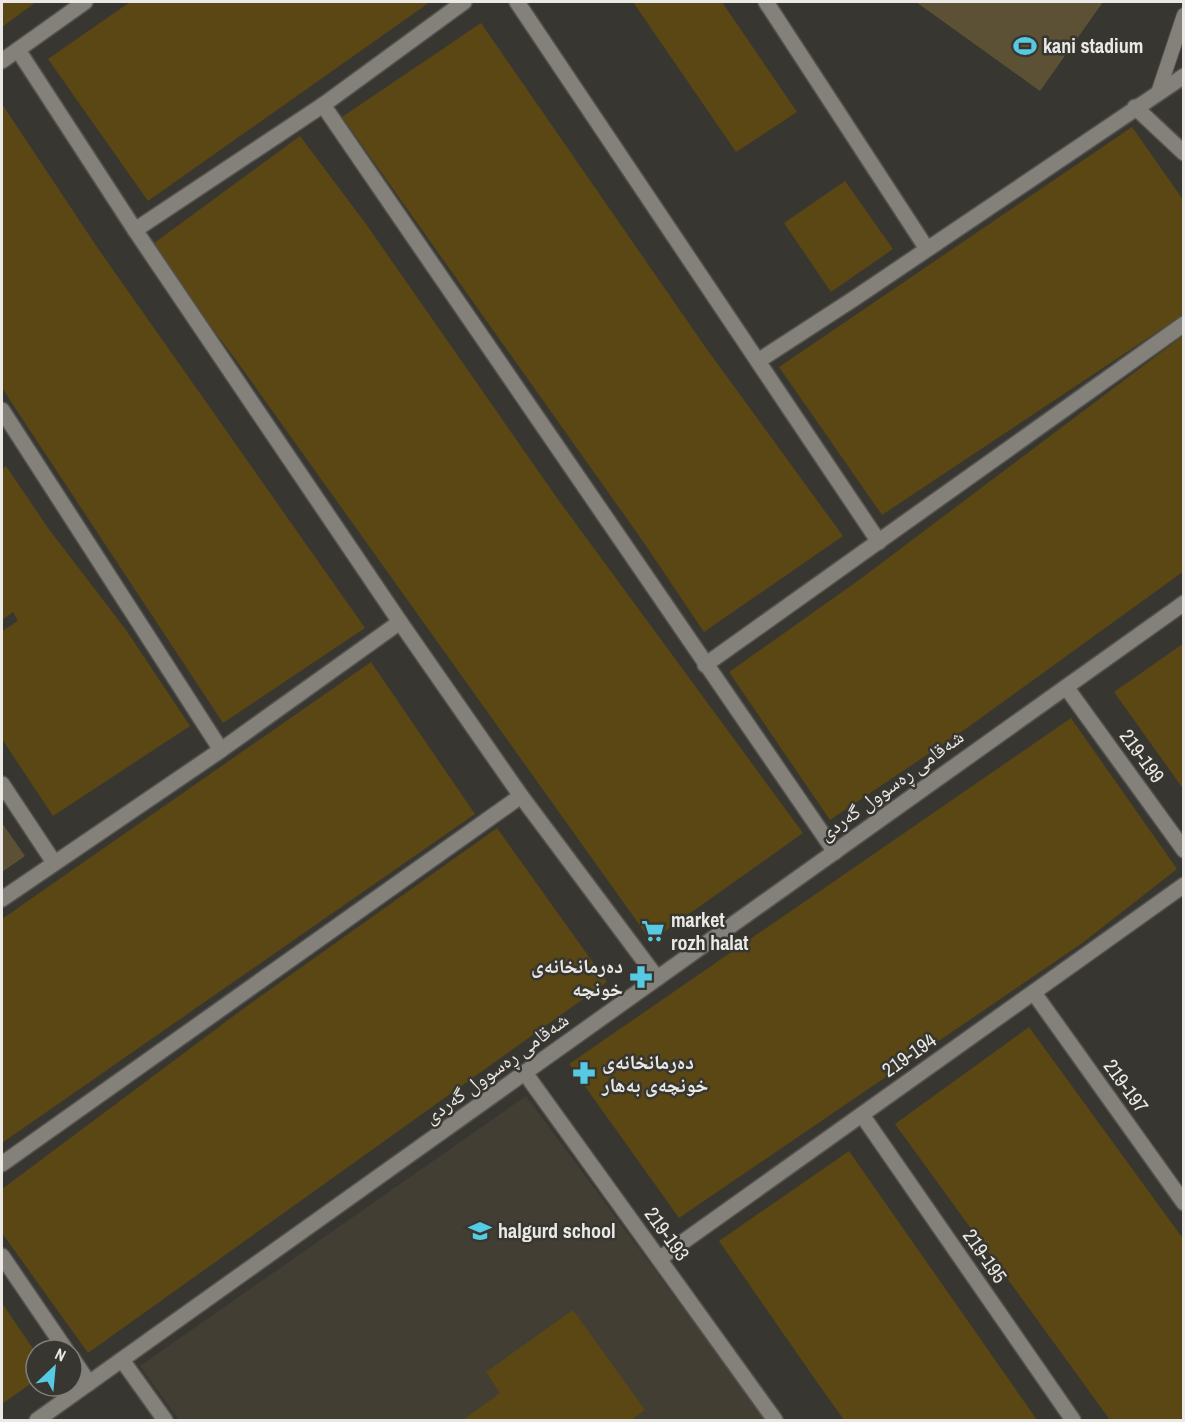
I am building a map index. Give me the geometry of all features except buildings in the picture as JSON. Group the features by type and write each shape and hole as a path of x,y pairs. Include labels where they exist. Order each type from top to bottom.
{"street":[{"path":"2,61 85,2"},
{"path":"135,230 323,105 464,2"},
{"path":"517,2 879,542"},
{"path":"766,2 927,249"},
{"path":"18,50 135,230 400,622 521,796 657,978"},
{"path":"758,361 1184,76"},
{"path":"323,105 835,852"},
{"path":"1136,107 1184,153"},
{"path":"705,665 1184,324"},
{"path":"2,410 221,750"},
{"name":"شەقامی ڕەسوول گەردی","path":"38,1420 1184,603"},
{"path":"2,899 53,861 221,750 400,622"},
{"name":"219-199","path":"1066,687 1184,849"},
{"path":"2,784 53,861"},
{"path":"2,1164 521,796"},
{"name":"219-194","path":"659,1259 1184,885"},
{"name":"219-197","path":"1034,993 1184,1203"},
{"name":"219-193","path":"525,1072 775,1420"},
{"name":"219-195","path":"862,1114 1073,1420"},
{"path":"2,1256 58,1338"},
{"path":"122,1360 165,1420"},
{"path":"84,1376 89,1383"}],"lane":[{"path":"1158,93 1184,15"}],"shaded area":[{"name":"kani stadium","path":"916,2 1103,2 1040,91"},
{"path":"2,823 25,856 2,872"},
{"name":"halgurd school","path":"526,1096 766,1420 179,1420 140,1366"}],"place":[{"name":"kani stadium","path":"1025,46"},
{"name":"market rozh halat","path":"653,931"},
{"name":"دەرمانخانەی خونچە","path":"641,977"},
{"name":"دەرمانخانەی خونچەی بەهار","path":"584,1073"},
{"name":"halgurd school","path":"480,1231"}]}
